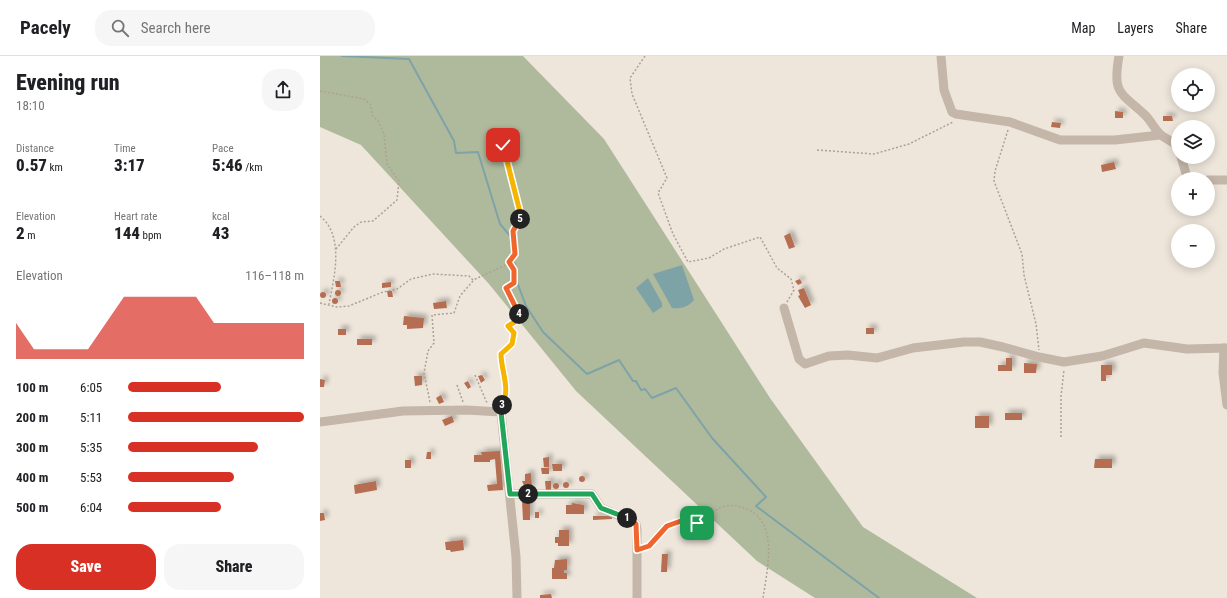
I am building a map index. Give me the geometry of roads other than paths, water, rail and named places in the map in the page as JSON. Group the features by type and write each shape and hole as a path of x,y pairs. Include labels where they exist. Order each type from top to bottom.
{"street":[{"path":"941,56 944,90 952,112 1010,122 1060,140 1115,140 1160,135"},
{"path":"1119,56 1116,73 1122,95 1145,116 1160,135 1171,141"},
{"path":"1215,180 1227,180"},
{"path":"784,308 799,359 805,364 829,356 848,354 877,358 913,348 964,342 980,342 1054,361 1071,361 1102,356 1144,343 1187,349 1225,348 1223,372 1227,405"},
{"path":"320,422 391,412 432,410 501,412 516,557 517,598"},
{"path":"510,494 592,494 601,508 636,524 637,598"}],"water":[{"path":"682,265 694,300 684,307 672,308 653,274"},
{"path":"648,278 662,303 662,307 653,313 636,288"}],"waterway":[{"path":"342,56 409,59 454,141 456,153 478,152 500,224 512,238 512,254 516,269 517,282 526,306 543,332 587,374 619,360 633,381 636,381 641,390 645,389 652,398 676,388 712,438 766,497 756,506 879,598"}]}
